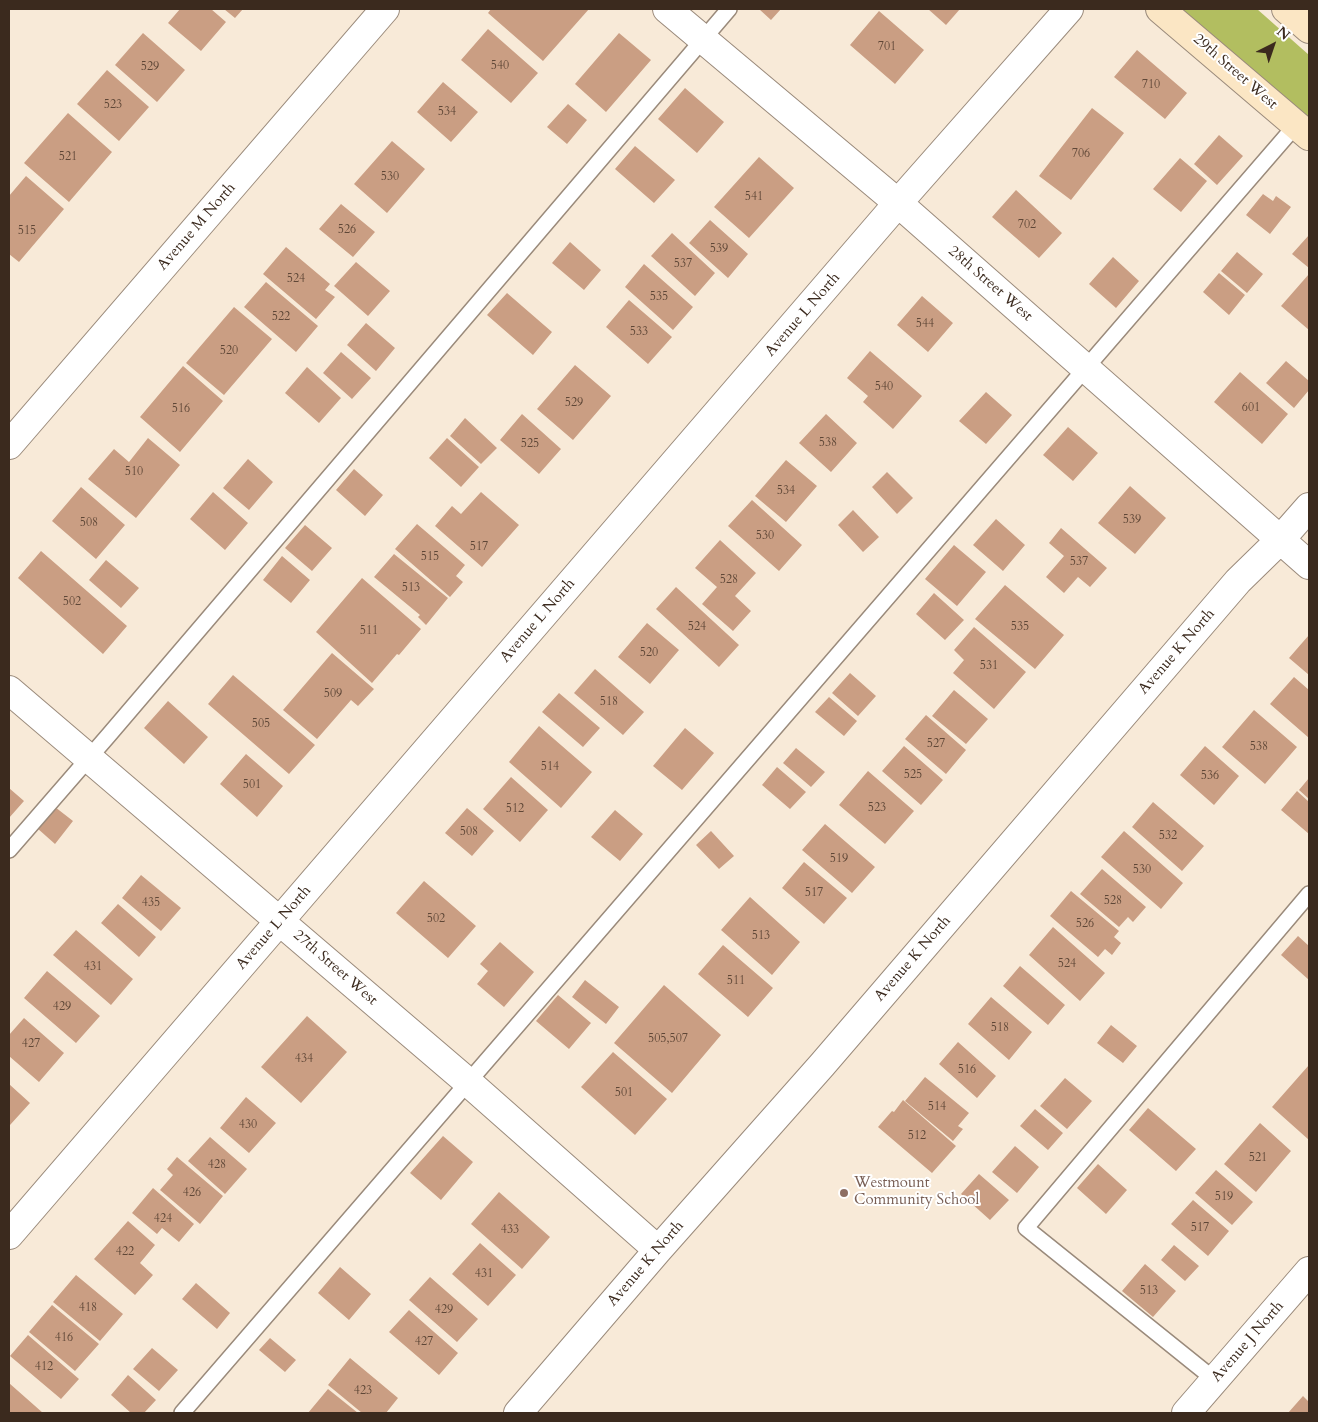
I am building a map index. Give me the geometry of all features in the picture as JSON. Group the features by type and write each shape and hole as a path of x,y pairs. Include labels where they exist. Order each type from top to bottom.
{"street":[{"name":"Avenue M North","path":"9,445 385,9"},
{"name":"28th Street West","path":"667,9 898,203 1309,565"},
{"name":"Avenue L North","path":"9,1235 898,203 1069,9"},
{"name":"29th Street West","path":"1160,9 1302,130"},
{"path":"1286,9 1309,29"},
{"name":"Avenue K North","path":"518,1413 658,1250 822,1065 1238,582 1280,540 1309,507"},
{"name":"27th Street West","path":"9,690 468,1083 658,1250"},
{"name":"Avenue J North","path":"1186,1413 1309,1271"}],"lane":[{"path":"9,850 729,9"},
{"path":"182,1413 1084,367 1302,130"},
{"path":"1215,1380 1026,1228 1309,894"}],"green space":[{"path":"1180,9 1257,9 1309,55 1309,121"}],"building":[{"path":"180,9 211,9 226,22 201,51 168,23"},
{"path":"224,9 243,9 235,18"},
{"path":"491,9 589,9 543,61 488,13"},
{"path":"759,9 781,9 771,20"},
{"path":"928,9 960,9 946,25"},
{"path":"879,11 924,50 895,84 850,45"},
{"path":"488,29 538,73 511,103 461,60"},
{"path":"143,33 185,70 157,102 115,65"},
{"path":"619,33 651,60 606,112 575,84"},
{"path":"1137,50 1187,93 1165,119 1114,77"},
{"path":"107,70 149,107 119,141 77,104"},
{"path":"443,82 478,112 451,142 417,112"},
{"path":"685,88 724,122 697,153 658,119"},
{"path":"568,104 587,120 567,144 547,127"},
{"path":"1092,108 1124,133 1071,200 1039,176"},
{"path":"68,113 112,152 69,202 24,163"},
{"path":"1219,135 1243,156 1217,185 1194,164"},
{"path":"392,141 425,169 387,213 354,184"},
{"path":"635,146 675,180 654,203 615,169"},
{"path":"759,157 794,188 749,238 714,207"},
{"path":"1180,158 1207,181 1181,212 1153,189"},
{"path":"26,176 64,209 19,262 9,254 9,196"},
{"path":"1016,190 1062,233 1039,258 992,217"},
{"path":"1263,194 1273,201 1276,196 1291,207 1270,234 1246,215"},
{"path":"341,204 375,232 353,257 319,229"},
{"path":"710,220 748,254 728,278 689,243"},
{"path":"672,233 715,273 695,296 651,256"},
{"path":"1309,235 1309,268 1292,254"},
{"path":"570,242 601,270 584,290 552,263"},
{"path":"286,247 330,284 325,290 335,297 316,319 263,274"},
{"path":"1237,252 1263,274 1247,293 1221,271"},
{"path":"1113,257 1139,281 1116,308 1089,284"},
{"path":"356,262 390,291 368,316 334,286"},
{"path":"644,264 693,307 673,330 625,287"},
{"path":"1219,273 1245,295 1229,315 1203,292"},
{"path":"1309,274 1309,330 1281,306"},
{"path":"266,282 318,326 296,352 244,307"},
{"path":"507,293 552,332 533,355 487,315"},
{"path":"922,296 953,323 928,352 897,325"},
{"path":"629,300 672,337 648,364 606,327"},
{"path":"234,307 272,339 224,395 186,363"},
{"path":"366,323 395,348 376,371 347,345"},
{"path":"870,351 922,396 893,429 863,402 868,396 847,378"},
{"path":"341,352 371,378 352,399 323,373"},
{"path":"1286,361 1309,381 1309,390 1294,408 1266,383"},
{"path":"575,365 611,396 573,440 537,409"},
{"path":"183,366 223,401 180,452 140,417"},
{"path":"307,367 341,398 319,423 285,393"},
{"path":"1240,372 1288,414 1262,444 1214,402"},
{"path":"986,392 1012,415 986,444 959,421"},
{"path":"522,414 561,449 539,474 500,440"},
{"path":"826,414 857,443 831,472 799,443"},
{"path":"465,418 497,448 481,464 450,436"},
{"path":"1068,427 1098,453 1073,481 1043,455"},
{"path":"148,438 180,465 136,518 88,479 114,449 129,462"},
{"path":"447,438 479,467 461,487 429,458"},
{"path":"248,459 273,482 249,510 223,488"},
{"path":"786,460 817,486 786,522 755,496"},
{"path":"354,469 383,495 365,516 336,490"},
{"path":"887,472 913,498 897,514 872,487"},
{"path":"1130,486 1166,518 1135,554 1098,523"},
{"path":"81,487 125,525 96,559 52,521"},
{"path":"213,492 248,523 225,550 190,519"},
{"path":"481,492 519,525 482,567 435,526 452,506 461,514"},
{"path":"752,500 802,545 779,571 728,526"},
{"path":"853,510 879,537 863,552 838,525"},
{"path":"996,519 1025,545 1003,571 973,545"},
{"path":"417,524 465,565 456,576 463,582 450,597 395,549"},
{"path":"305,525 332,548 312,571 285,548"},
{"path":"1061,528 1107,568 1090,587 1078,577 1064,593 1046,577 1064,556 1049,543"},
{"path":"720,540 756,573 735,596 751,611 733,631 702,604 717,587 695,568"},
{"path":"954,545 986,572 957,606 925,579"},
{"path":"41,551 127,626 103,654 18,578"},
{"path":"394,554 448,598 426,625 418,617 420,615 374,577"},
{"path":"282,556 310,580 291,603 263,580"},
{"path":"106,560 139,588 121,608 89,580"},
{"path":"362,578 421,629 372,683 316,632"},
{"path":"1005,585 1064,635 1035,669 975,619"},
{"path":"676,587 739,645 719,667 656,609"},
{"path":"934,593 964,620 945,640 916,614"},
{"path":"647,623 679,650 650,684 618,657"},
{"path":"974,627 1026,672 994,709 953,673 964,660 954,650"},
{"path":"1309,635 1309,675 1289,658"},
{"path":"332,653 374,689 358,706 351,700 317,739 283,710"},
{"path":"595,669 644,712 623,735 574,693"},
{"path":"850,673 876,696 858,716 832,693"},
{"path":"233,675 315,745 289,774 208,704"},
{"path":"1294,677 1309,690 1309,738 1270,704"},
{"path":"954,690 988,719 966,744 932,716"},
{"path":"559,693 600,728 583,747 542,712"},
{"path":"829,697 857,721 844,736 815,712"},
{"path":"168,701 208,737 184,764 144,728"},
{"path":"1254,710 1297,747 1265,784 1222,747"},
{"path":"926,715 966,750 946,774 905,739"},
{"path":"539,726 592,772 561,808 509,762"},
{"path":"685,728 714,753 682,790 653,766"},
{"path":"904,746 943,780 921,805 882,771"},
{"path":"1205,746 1239,776 1214,805 1180,775"},
{"path":"796,748 825,772 811,787 783,763"},
{"path":"246,754 283,786 257,817 220,784"},
{"path":"777,767 806,792 790,809 762,785"},
{"path":"868,771 914,811 885,844 839,805"},
{"path":"511,777 548,810 520,842 483,809"},
{"path":"1309,778 1309,799 1299,790"},
{"path":"9,788 24,801 9,818"},
{"path":"1297,791 1309,802 1309,834 1281,810"},
{"path":"1153,802 1204,846 1182,871 1132,827"},
{"path":"55,807 73,821 55,844 37,828"},
{"path":"467,808 494,831 472,856 445,833"},
{"path":"615,810 643,834 620,861 591,837"},
{"path":"825,824 875,867 852,893 802,850"},
{"path":"711,831 734,856 719,869 696,845"},
{"path":"1124,831 1183,883 1161,909 1101,857"},
{"path":"804,862 847,898 824,924 782,888"},
{"path":"1102,869 1146,907 1133,922 1128,917 1119,927 1080,894"},
{"path":"141,875 181,908 161,931 122,898"},
{"path":"424,881 476,926 448,958 396,913"},
{"path":"1071,891 1119,931 1114,937 1121,943 1112,955 1105,949 1098,957 1050,916"},
{"path":"750,897 800,942 772,975 721,930"},
{"path":"118,904 156,937 139,957 101,923"},
{"path":"1053,927 1105,973 1080,1001 1029,955"},
{"path":"76,930 133,979 111,1005 53,955"},
{"path":"1298,936 1309,946 1309,980 1281,955"},
{"path":"500,942 534,972 504,1007 477,984 488,971 480,964"},
{"path":"723,945 773,988 748,1017 698,974"},
{"path":"1020,966 1065,1005 1048,1025 1003,986"},
{"path":"47,971 100,1016 76,1043 24,998"},
{"path":"585,980 619,1007 606,1024 572,997"},
{"path":"664,985 721,1035 672,1093 614,1043"},
{"path":"558,995 591,1023 569,1049 536,1021"},
{"path":"991,997 1032,1032 1009,1060 968,1024"},
{"path":"307,1016 347,1052 301,1103 261,1067"},
{"path":"24,1018 64,1053 39,1082 9,1056 9,1035"},
{"path":"1111,1025 1137,1046 1123,1063 1097,1043"},
{"path":"958,1042 996,1076 977,1098 939,1064"},
{"path":"613,1052 667,1099 635,1135 581,1087"},
{"path":"1309,1065 1309,1140 1272,1107"},
{"path":"925,1077 969,1113 958,1126 963,1129 953,1141 905,1101"},
{"path":"1065,1078 1092,1101 1067,1129 1040,1106"},
{"path":"9,1084 30,1103 10,1125 9,1124"},
{"path":"246,1097 276,1123 249,1153 220,1128"},
{"path":"903,1100 956,1146 932,1173 878,1127 892,1111 894,1112"},
{"path":"1148,1108 1196,1149 1176,1171 1129,1130"},
{"path":"1035,1109 1063,1133 1048,1150 1020,1126"},
{"path":"1260,1123 1291,1151 1256,1192 1224,1164"},
{"path":"443,1136 473,1162 441,1200 410,1173"},
{"path":"210,1137 247,1169 225,1194 188,1161"},
{"path":"1015,1146 1039,1167 1017,1193 992,1172"},
{"path":"177,1157 223,1196 200,1224 160,1190 173,1175 167,1169"},
{"path":"1098,1164 1127,1190 1106,1214 1077,1188"},
{"path":"1216,1170 1253,1202 1232,1225 1195,1193"},
{"path":"979,1174 1009,1200 990,1220 961,1194"},
{"path":"153,1188 194,1224 179,1242 162,1228 157,1234 132,1213"},
{"path":"499,1192 550,1237 522,1269 471,1224"},
{"path":"1193,1200 1229,1231 1208,1256 1171,1224"},
{"path":"128,1221 155,1245 140,1263 153,1275 135,1295 94,1259"},
{"path":"480,1243 516,1275 488,1306 452,1274"},
{"path":"1174,1245 1199,1266 1185,1281 1161,1260"},
{"path":"1145,1264 1176,1291 1153,1317 1122,1291"},
{"path":"340,1267 371,1294 349,1320 318,1293"},
{"path":"76,1275 123,1314 100,1341 53,1302"},
{"path":"430,1277 478,1319 457,1342 409,1300"},
{"path":"196,1283 230,1313 217,1329 182,1299"},
{"path":"52,1305 99,1344 75,1371 29,1332"},
{"path":"409,1310 458,1353 439,1375 389,1332"},
{"path":"28,1335 79,1379 61,1399 10,1356"},
{"path":"270,1338 296,1360 285,1372 259,1350"},
{"path":"152,1348 178,1370 159,1391 133,1369"},
{"path":"350,1358 398,1398 386,1413 362,1413 328,1385"},
{"path":"128,1375 156,1400 144,1413 131,1413 111,1395"},
{"path":"9,1383 43,1413 9,1413"},
{"path":"328,1389 358,1413 308,1413"},
{"path":"1303,1396 1309,1402 1309,1413 1288,1413"}],"place":[{"name":"Westmount Community School","path":"844,1193"}]}
